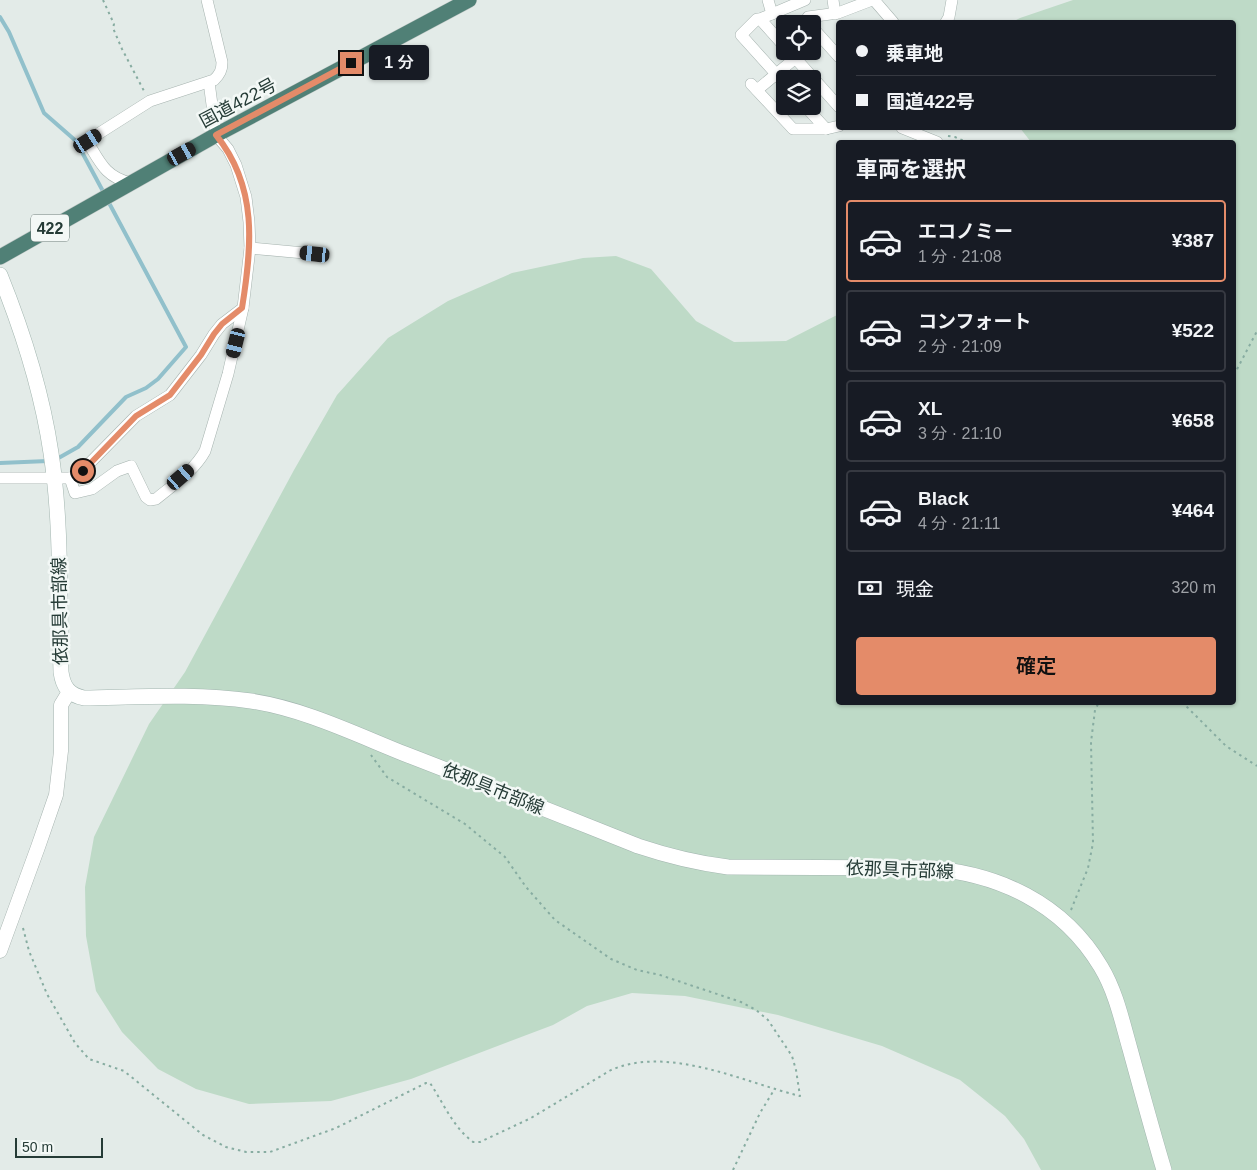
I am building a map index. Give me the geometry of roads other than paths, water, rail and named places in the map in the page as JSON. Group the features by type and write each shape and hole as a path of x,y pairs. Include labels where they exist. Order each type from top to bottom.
{"highway":[{"name":"国道422号","path":"0,257 216,135 469,0"}],"main road":[{"name":"依那具市部線","path":"0,275 24,341 37,385 51,454 58,545 61,672 62,683 68,692 84,698 222,697 253,701 288,710 357,735 638,846 670,857 698,863 728,867 953,870 980,876 1009,886 1036,901 1064,921 1082,940 1102,967 1115,996 1164,1170"}],"street":[{"path":"768,0 772,14"},
{"path":"776,111 754,87 776,74 741,35 757,19 805,0 808,15"},
{"path":"833,0 836,14 844,20"},
{"path":"821,19 858,3 873,0 891,20"},
{"path":"947,20 952,0"},
{"path":"131,183 112,176 103,166 88,141 150,101 209,82 219,75 222,69 222,62 211,1"},
{"path":"760,19 776,37"},
{"path":"822,39 836,54"},
{"path":"780,70 789,60"},
{"path":"802,60 836,103"},
{"path":"70,478 75,493 92,489 117,471 131,466 146,497 150,500 156,499 194,466 200,459 207,443 228,374 242,308 250,248 249,222 242,182 228,149 216,135 209,82"},
{"path":"780,115 793,129 826,129 836,127"},
{"path":"813,115 826,129"},
{"path":"907,130 932,140"},
{"path":"250,248 315,254"},
{"path":"0,478 70,478 77,476 136,416 170,395 201,355 218,329 242,308"},
{"path":"0,951 56,794 61,751 61,705 68,692"}],"waterway":[{"path":"0,17 9,32 44,113 76,141 105,195"},
{"path":"55,460 78,447 126,397 146,388 158,379 186,347 108,201"},
{"path":"0,463 48,461"}]}
